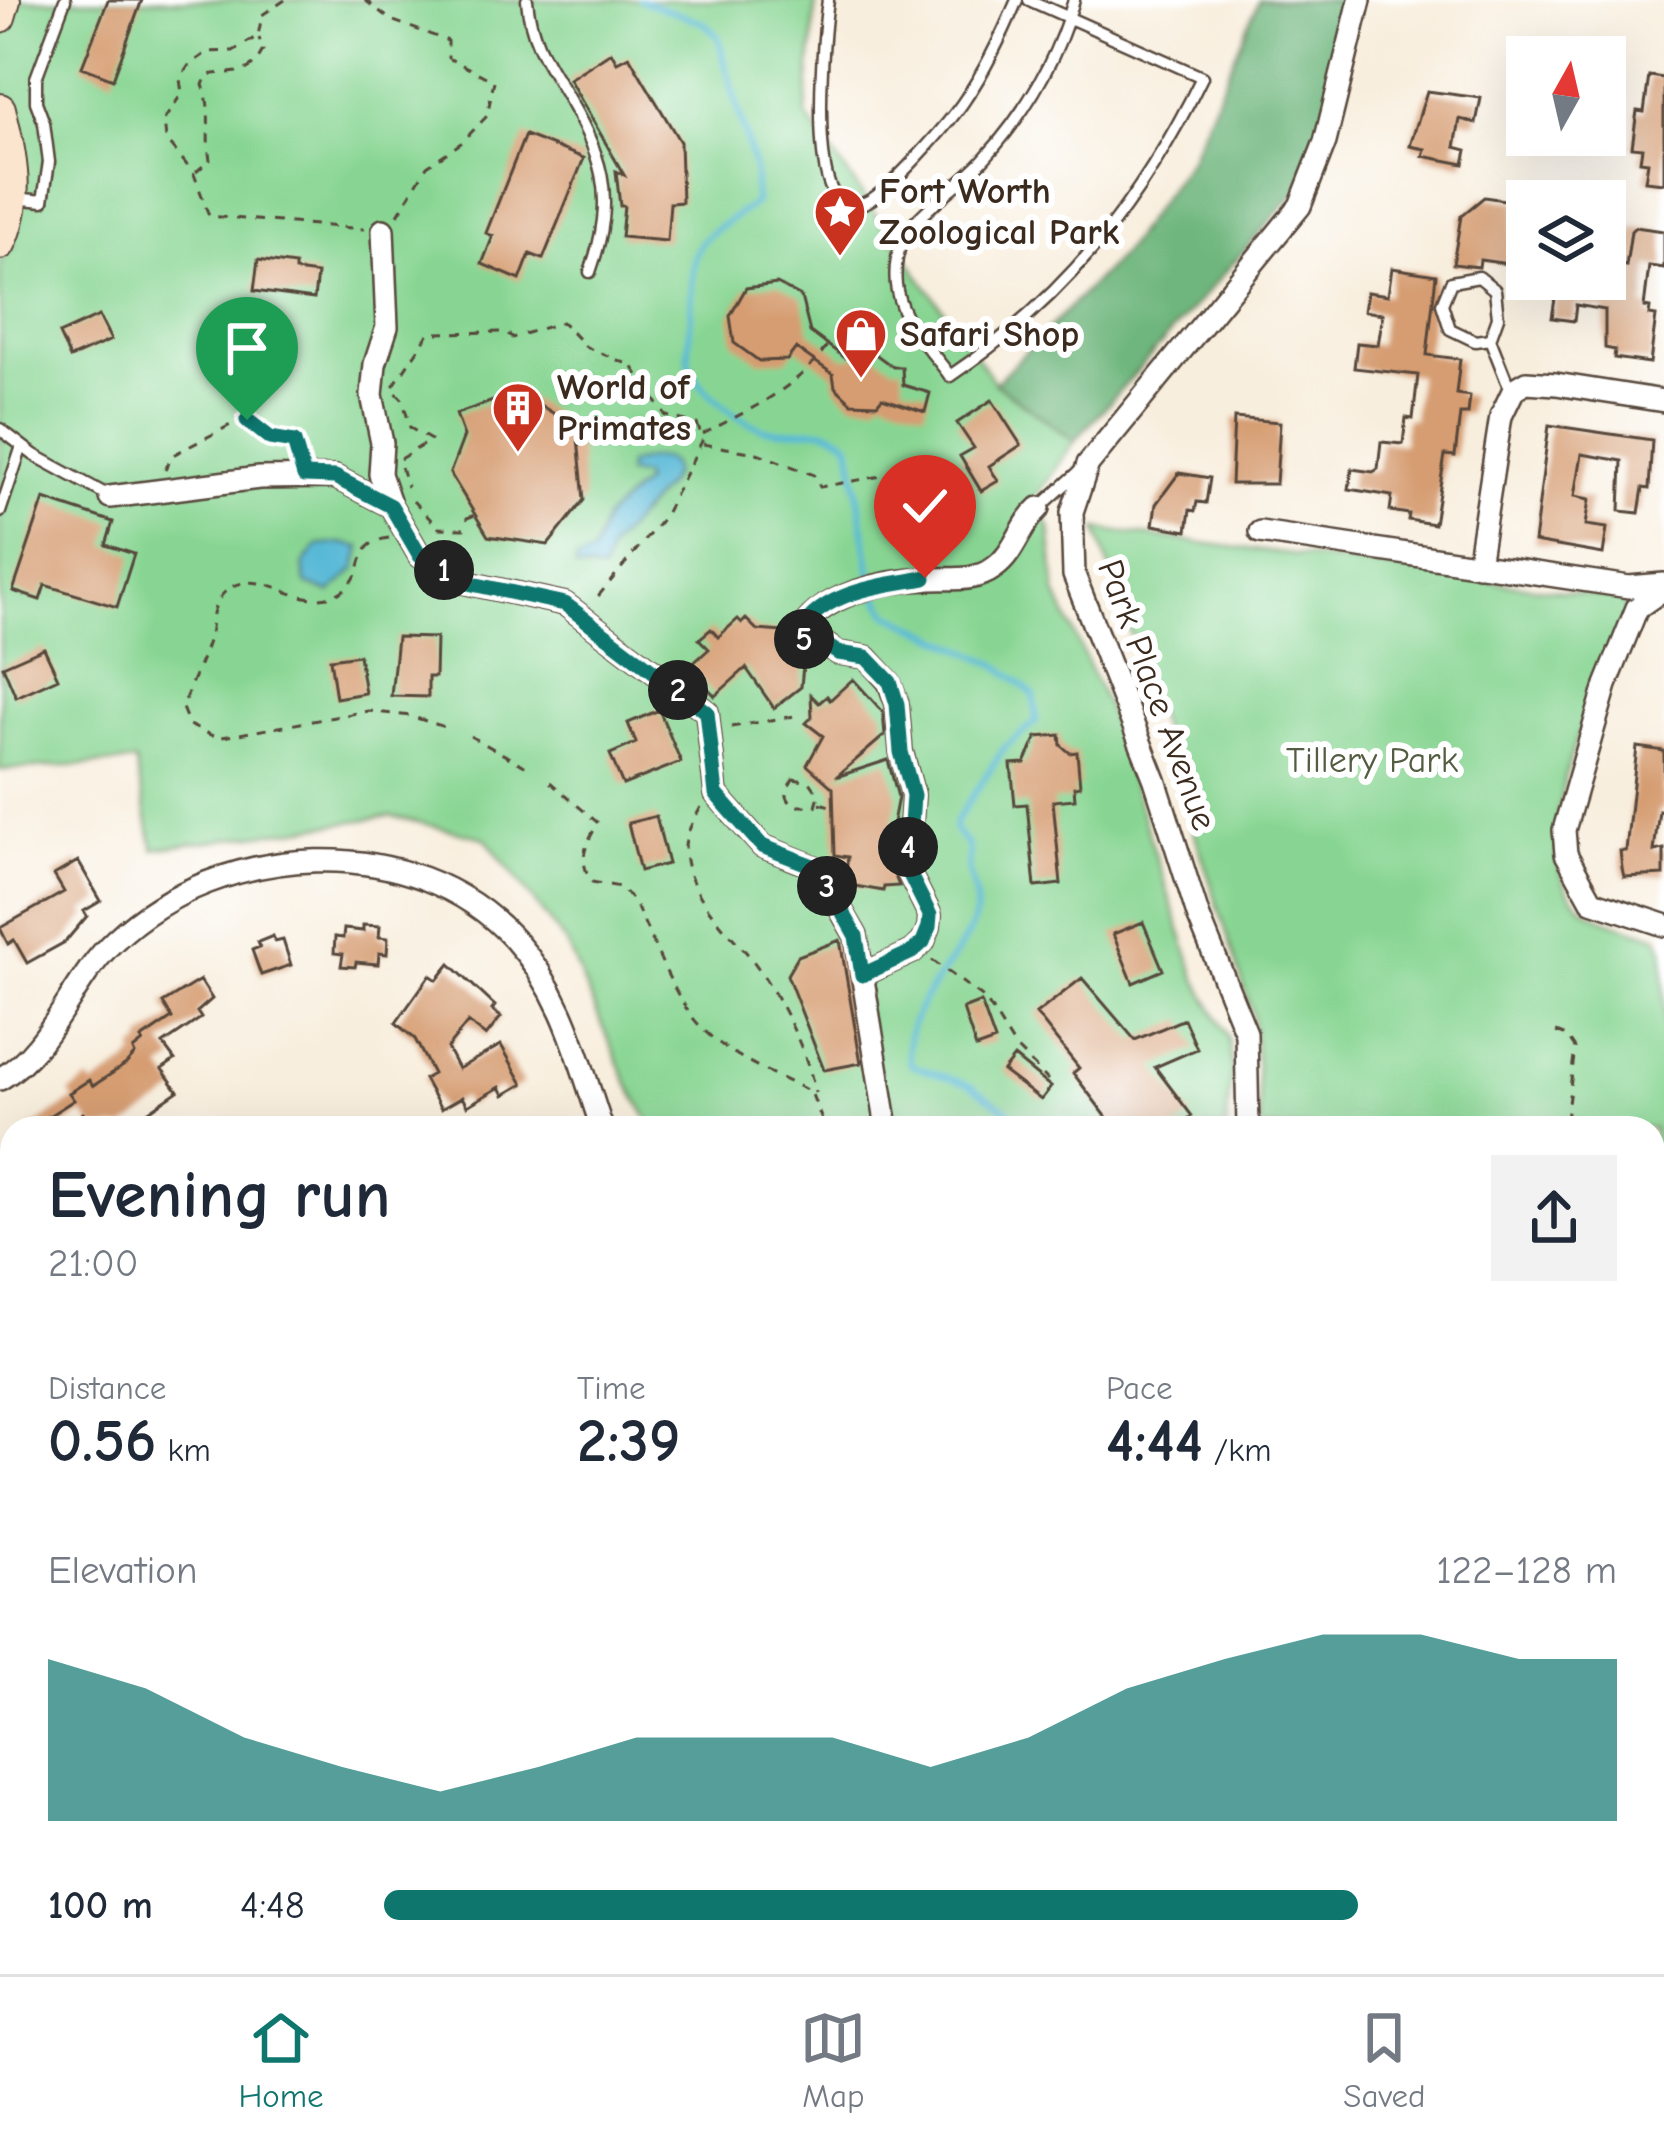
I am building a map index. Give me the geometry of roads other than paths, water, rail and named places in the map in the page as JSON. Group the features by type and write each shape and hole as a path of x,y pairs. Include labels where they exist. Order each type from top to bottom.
{"street":[{"path":"0,17 5,0"},
{"name":"Park Place Avenue","path":"1248,1116 1246,1033 1198,915 1155,780 1073,575 1072,512 1088,464 1300,206 1325,142 1360,0"},
{"path":"0,109 11,158 13,198 0,244"},
{"path":"383,230 387,327 375,364 372,395 387,504 420,556 463,582 565,604 707,712 716,794 762,846 818,868 856,936 885,1116"},
{"path":"1478,565 1501,416 1511,392 1526,382 1664,401"},
{"path":"110,496 304,476 335,477 387,504"},
{"path":"862,975 917,948 929,927 930,915 908,871 913,795 890,682 866,657 797,638 809,619 853,592 916,580 976,577 994,568 1039,508"},
{"path":"1260,532 1629,587 1664,586"},
{"path":"1664,586 1637,608 1606,685 1564,830 1566,854 1592,901 1664,925"},
{"path":"0,1079 22,1066 88,971 142,918 237,872 326,860 371,863 427,881 492,918 561,1005 598,1116"},
{"path":"0,1622 0,1717"}],"lane":[{"path":"13,198 43,201 50,162 44,123 35,102 36,78 65,0"},
{"path":"527,0 532,36 587,132 604,174 601,241 590,272"},
{"path":"828,0 820,101 827,182 836,197 852,205 870,200 942,130 968,96 1017,0"},
{"path":"1029,0 1068,18 1202,77 1150,170 1081,266 1007,338 950,376 905,316 896,288 897,258 907,231 983,160 1023,110 1068,18 1074,0"},
{"path":"1490,339 1475,341 1450,329 1442,304 1451,282 1479,277 1495,290 1498,317 1490,339 1511,392"},
{"path":"0,429 110,496"},
{"path":"0,512 22,446"},
{"path":"1039,508 1088,464"}],"water":[{"path":"651,458 671,464 673,473 667,484 610,548 602,572 575,568 576,561 592,554 605,518 644,482 642,476 627,474 628,464"},
{"path":"317,546 361,547 356,569 330,593 306,584 303,565"}],"waterway":[{"path":"640,0 704,23 718,37 755,172 755,203 707,237 695,255 692,370 718,401 752,424 774,430 829,432 850,444 872,581"},
{"path":"876,594 889,614 999,666 1034,695 1036,722 1005,747 956,821 954,829 968,846 976,914 966,938 919,1008 908,1045 911,1065 971,1086 1015,1116"}],"place":[{"name":"Fort Worth Zoological Park","path":"840,258"},
{"name":"Safari Shop","path":"861,380"},
{"name":"World of Primates","path":"518,454"}],"park label":[{"name":"Tillery Park","path":"1372,760"}]}
